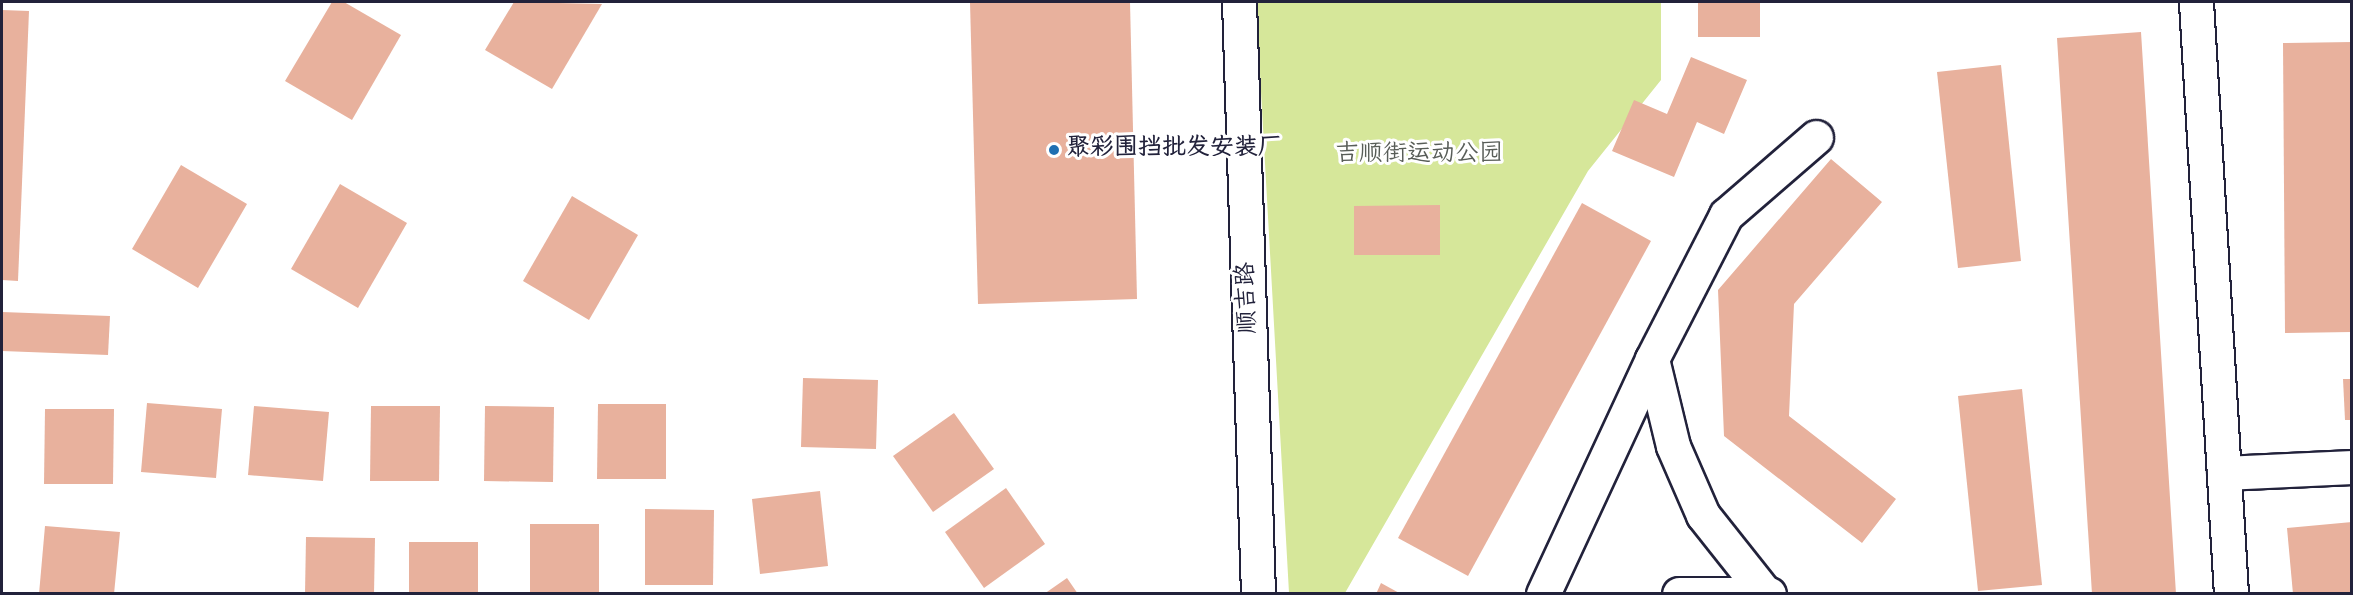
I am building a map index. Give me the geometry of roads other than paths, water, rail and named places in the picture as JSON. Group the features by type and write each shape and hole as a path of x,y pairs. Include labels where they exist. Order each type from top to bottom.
{"street":[{"name":"顺吉路","path":"1239,2 1258,594"},
{"path":"2196,2 2231,594"},
{"path":"1543,594 1652,359 1726,215 1816,137"},
{"path":"1652,359 1673,446 1703,515 1767,593"},
{"path":"2224,473 2352,467"},
{"path":"1679,594 1767,593"}],"place":[{"name":"聚彩围挡批发安装厂","path":"1054,150"}],"park label":[{"name":"吉顺街运动公园","path":"1419,156"}]}
